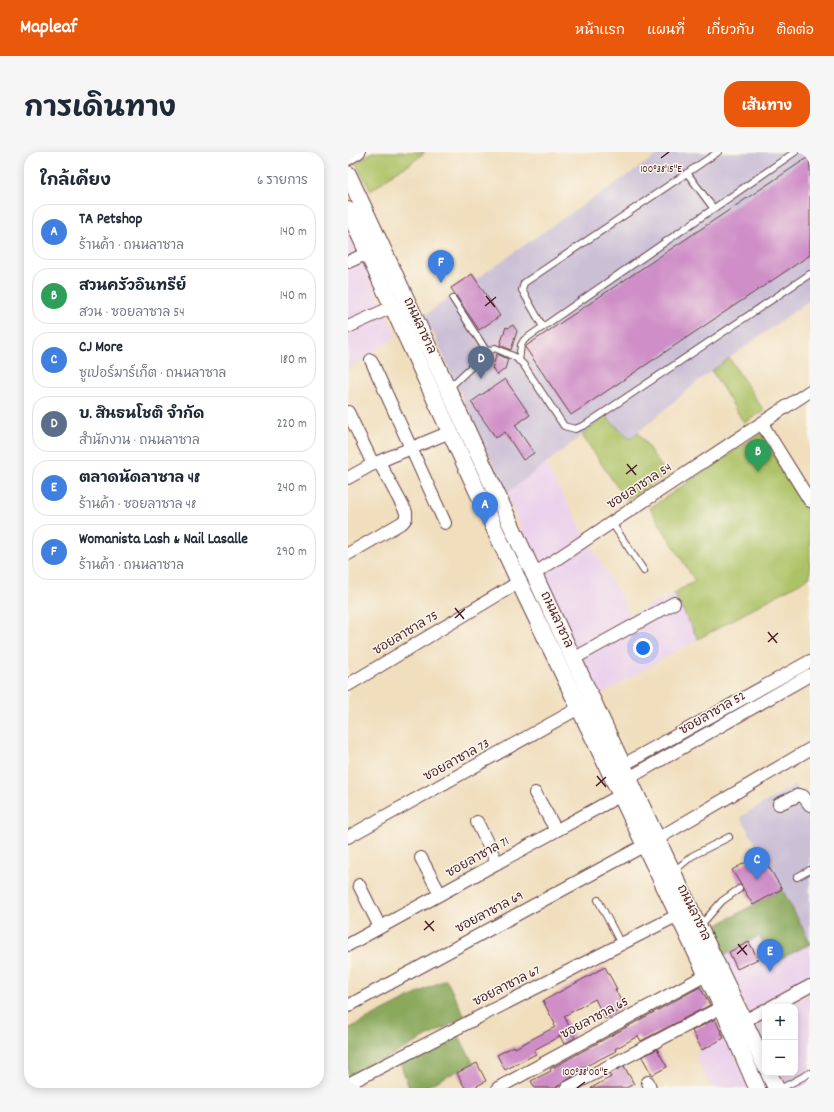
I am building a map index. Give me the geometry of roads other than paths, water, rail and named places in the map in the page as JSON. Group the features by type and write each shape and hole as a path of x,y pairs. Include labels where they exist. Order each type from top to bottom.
{"street":[{"path":"348,159 359,152"},
{"name":"ถนนลาซาล","path":"348,174 375,251 392,307 519,582 638,831 651,842 673,872 762,1058"},
{"name":"ถนนลาซาล","path":"348,210 375,251 448,389 574,659 626,772 651,842 653,852 675,897 676,911 722,1007 757,1088"},
{"path":"348,262 375,251 436,377 437,383 434,384 424,377"},
{"path":"348,327 392,307"},
{"path":"371,360 410,448 446,523"},
{"name":"ซอยลาซาล 54","path":"534,574 810,391"},
{"path":"455,404 451,397 446,396 444,399 445,406 493,512 493,525"},
{"path":"348,412 376,463 406,512 406,518 403,522 348,554"},
{"path":"762,424 810,501"},
{"path":"348,478 376,463 450,432"},
{"name":"ซอยลาซาล 75","path":"348,685 519,582"},
{"path":"574,659 674,603"},
{"path":"638,831 643,833 645,831 642,821 624,784 626,772 810,661"},
{"name":"ซอยลาซาล 52","path":"626,772 810,675"},
{"path":"589,692 590,703 612,757 610,760 604,762"},
{"name":"ซอยลาซาล 73","path":"348,837 579,708"},
{"name":"ซอยลาซาล 69","path":"348,1006 651,842 810,749"},
{"path":"604,762 626,772"},
{"path":"535,793 556,830"},
{"name":"ซอยลาซาล 71","path":"348,945 621,795"},
{"path":"779,804 799,795 803,796 810,805"},
{"path":"477,822 498,863"},
{"path":"421,858 440,894"},
{"path":"359,885 380,927"},
{"name":"ซอยลาซาล 67","path":"348,1084 621,944 676,911"},
{"name":"ซอยลาซาล 65","path":"498,1088 706,975"},
{"path":"777,1004 810,986"},
{"path":"567,1088 722,1007"},
{"path":"744,1021 762,1012"},
{"path":"770,1076 776,1088"}],"lane":[{"path":"543,327 522,290 524,283 718,152"},
{"path":"519,361 524,340 795,152"},
{"path":"687,173 714,209"},
{"path":"448,389 487,352 495,348 515,357 523,364 564,426 575,429 586,424 810,274"},
{"path":"453,299 487,352"},
{"path":"612,523 644,571"},
{"path":"673,872 692,856 729,837"},
{"path":"797,877 810,870"},
{"path":"700,926 722,901 739,889"},
{"path":"598,900 621,944"},
{"path":"782,1088 810,1073"}],"place":[{"name":"Womanista Lash & Nail Lasalle","path":"441,283"},
{"name":"บ. สินธนโชติ จำกัด","path":"481,379"},
{"name":"สวนครัวอินทรีย์","path":"758,472"},
{"name":"TA Petshop","path":"485,525"},
{"name":"CJ More","path":"757,880"},
{"name":"ตลาดนัดลาซาล 48","path":"770,972"}]}
